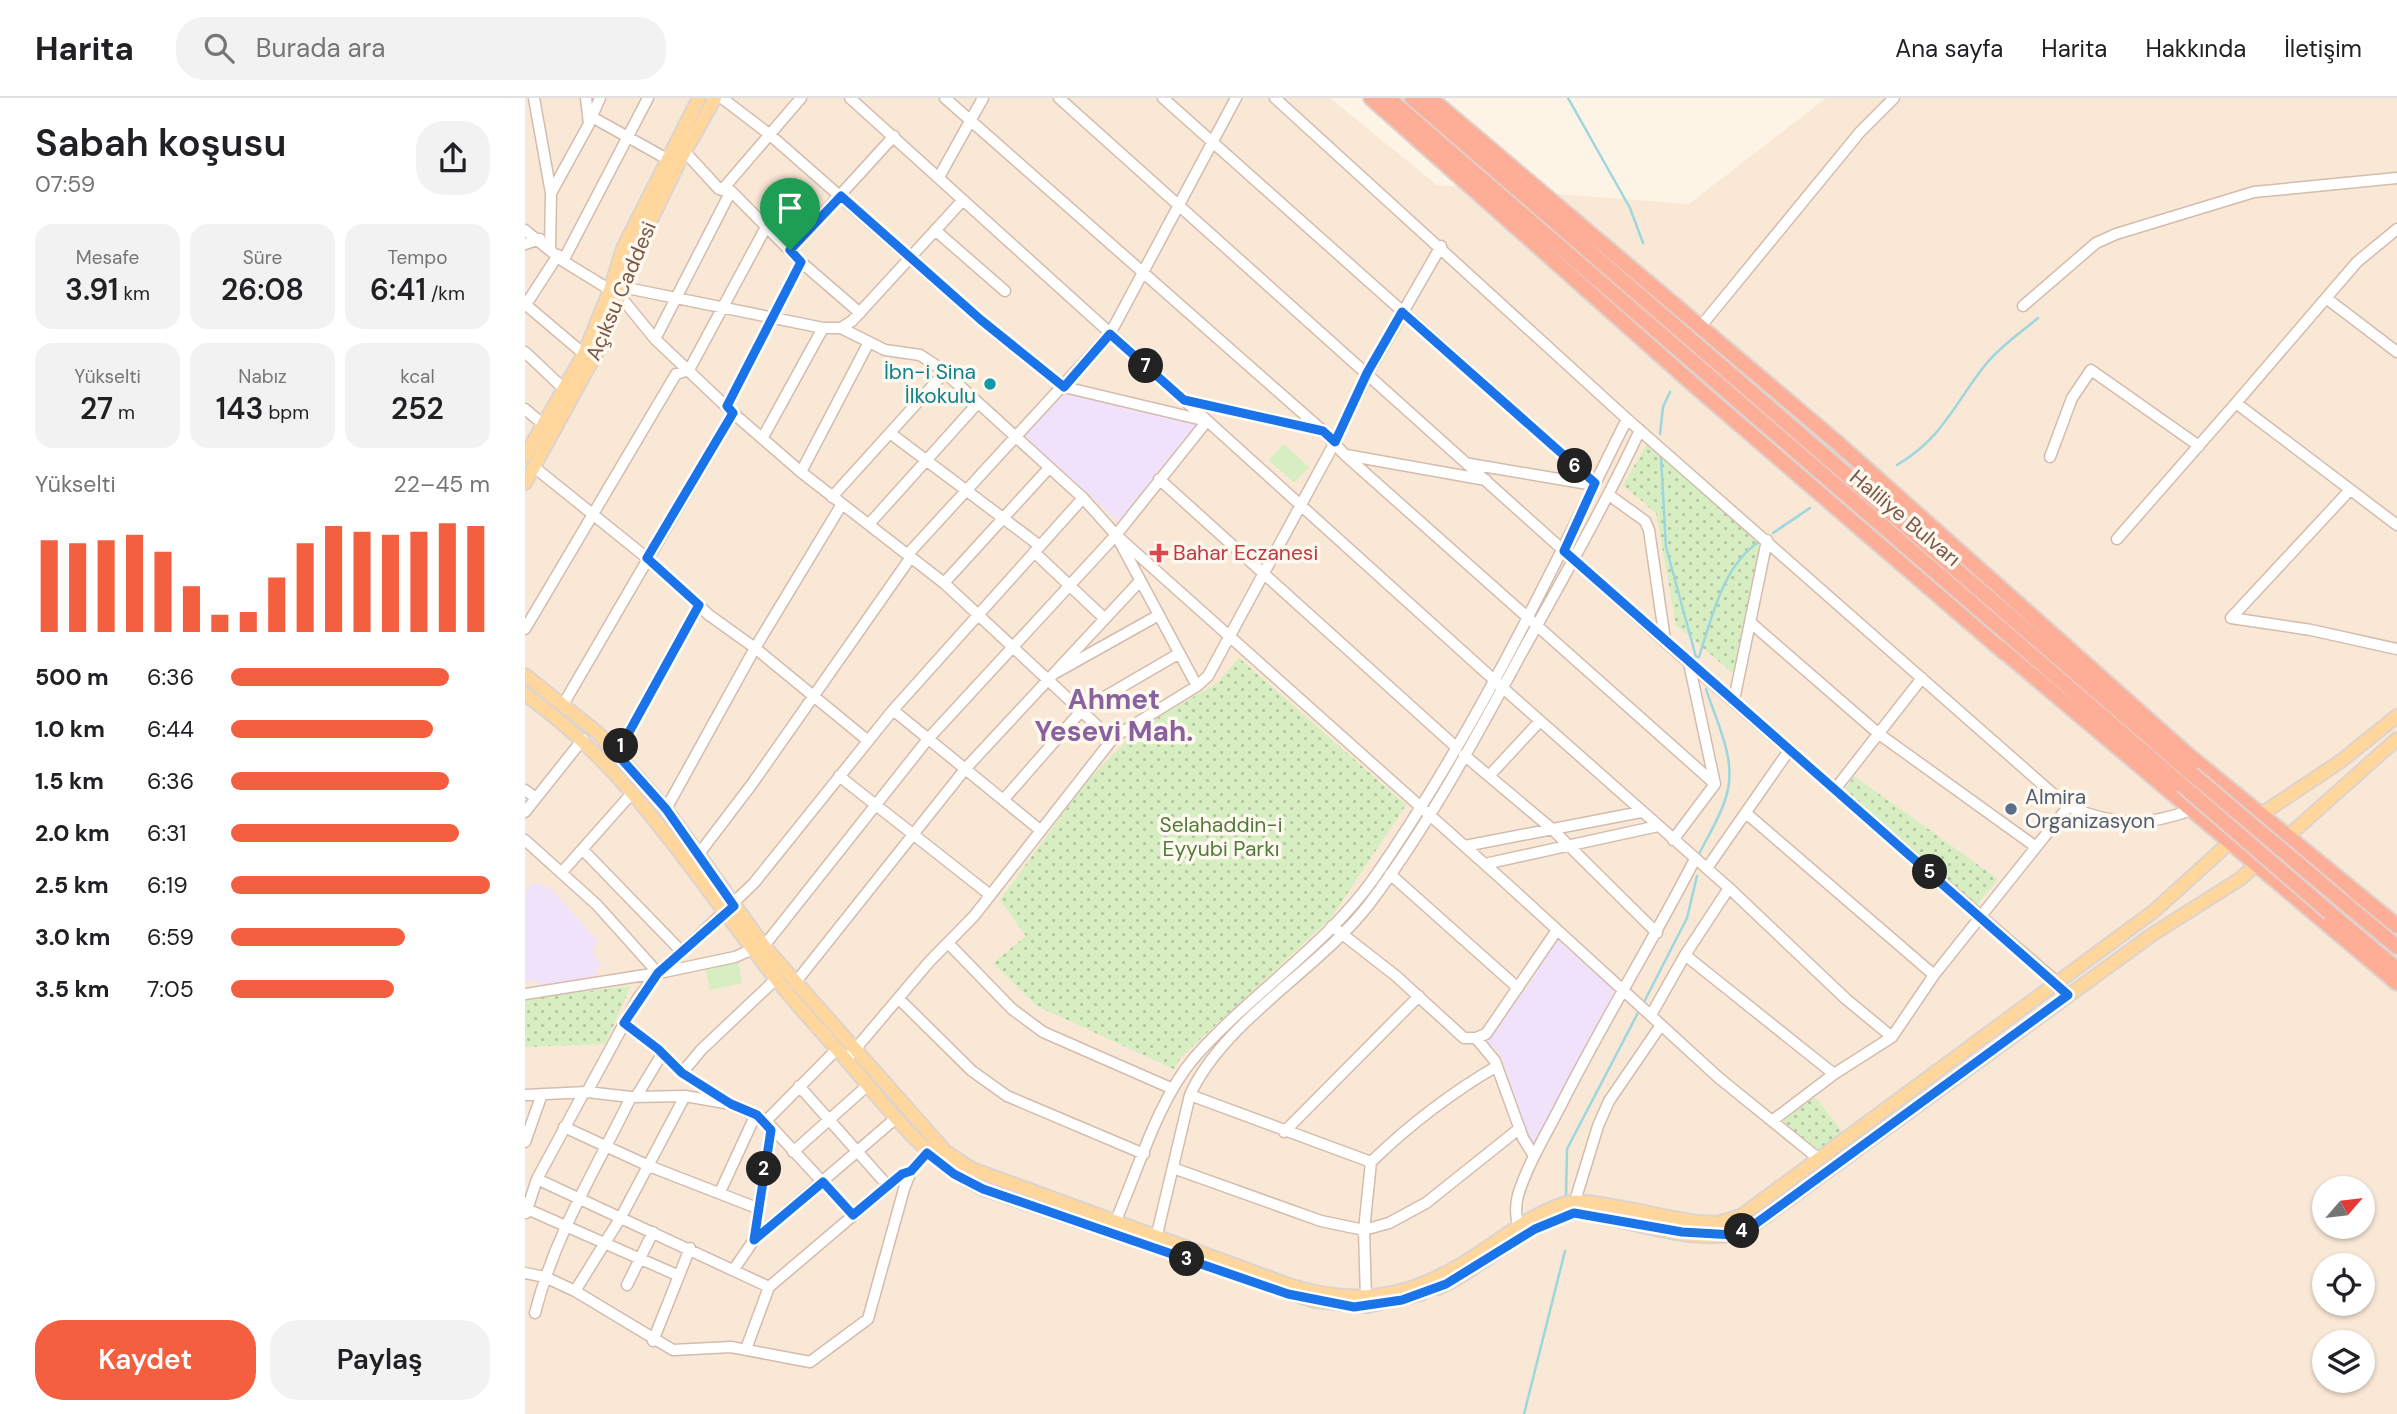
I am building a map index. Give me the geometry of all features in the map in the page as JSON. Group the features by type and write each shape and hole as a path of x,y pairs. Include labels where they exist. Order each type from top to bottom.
{"highway":[{"path":"1371,98 1695,386 2005,653 2397,983"},
{"name":"Haliliye Bulvarı","path":"1388,98 1881,527 2187,779 2397,947"},
{"name":"Haliliye Bulvarı","path":"1412,98 1895,516 2187,779 2330,913 2397,969"},
{"path":"1430,98 1833,439 2260,815 2397,926"},
{"path":"1574,220 1693,342"},
{"path":"1554,258 1683,356"},
{"path":"1895,516 1997,586"},
{"path":"1881,527 2005,653"}],"main road":[{"name":"Açıksu Caddesi","path":"525,483 604,339 618,291 623,248 699,98"},
{"name":"Açıksu Caddesi","path":"525,456 618,291 685,152 715,98"},
{"path":"525,675 564,703 617,754 666,809 698,855 730,910"},
{"path":"525,694 583,739 633,792 759,947 795,983 895,1118 927,1153 954,1174 983,1189 1288,1294 1334,1305 1368,1306 1402,1300 1446,1284 1535,1229 1574,1213 1682,1232 1734,1235 1747,1230 2153,934 2257,866 2363,766 2397,739"},
{"path":"759,947 776,979 837,1049 850,1055 946,1152 972,1169 1157,1234 1302,1289 1366,1298 1410,1289 1444,1277 1545,1211 1575,1200 1662,1218 1717,1223 1741,1216 2059,984 2173,896 2260,815 2341,761 2397,716"}],"street":[{"path":"534,98 537,130 551,193 550,248"},
{"path":"586,98 590,121"},
{"path":"551,193 600,98"},
{"path":"584,354 525,305 560,258 648,98"},
{"path":"722,98 769,134 909,257 1064,387 1207,421"},
{"path":"655,339 726,190 801,98"},
{"path":"850,98 1540,722 1707,868 1846,999 1892,1037"},
{"path":"945,98 1323,431 1345,455 1715,784"},
{"path":"939,177 982,98"},
{"path":"1059,98 1689,663 1836,788 2059,984 2068,995"},
{"path":"1163,98 1595,484"},
{"path":"698,855 813,696 909,555 1110,334 1236,98"},
{"path":"1275,98 1441,246 1627,419 2068,807 2125,823 2164,820 2190,810"},
{"path":"1701,326 1860,132 1894,98"},
{"path":"590,121 667,159"},
{"path":"525,132 537,130"},
{"path":"790,250 894,136"},
{"path":"685,152 801,262 860,313"},
{"path":"2023,306 2096,243 2116,234 2254,192 2397,178"},
{"path":"841,328 860,313 963,200"},
{"path":"525,629 676,374 689,370 766,227"},
{"path":"2117,539 2357,262 2397,229"},
{"path":"525,230 540,239 560,258 618,291 655,339 730,409 801,472 944,583 1107,734 1114,737"},
{"path":"935,230 1005,291"},
{"path":"525,244 540,239"},
{"path":"850,1055 974,916 1114,737 1197,687 1217,662 1299,504 1335,442 1367,373 1441,246"},
{"path":"564,703 730,409 801,262"},
{"path":"618,291 675,296 823,328 841,328 885,350 921,355 945,372 1083,498 1116,535 1661,1025 1819,1159"},
{"path":"2326,298 2397,352"},
{"path":"763,437 823,328"},
{"path":"801,472 869,342"},
{"path":"525,352 564,389"},
{"path":"2050,457 2068,407 2091,370 2199,446"},
{"path":"832,497 945,372"},
{"path":"1184,400 1323,431"},
{"path":"2236,403 2397,525"},
{"path":"870,523 977,404"},
{"path":"525,409 544,425"},
{"path":"1534,622 1564,551 1627,419"},
{"path":"525,994 630,979 735,957 759,947 877,807 928,739 1116,535 1207,421"},
{"path":"1157,1234 1190,1095 1198,1078 1229,1040 1343,935 1390,874 1464,755 1499,684 1609,495 1640,430"},
{"path":"890,433 1002,517 1104,618"},
{"path":"1345,455 1487,480"},
{"path":"1469,464 1595,484"},
{"path":"534,467 647,558 699,605 867,740"},
{"path":"944,583 1049,468"},
{"path":"1159,480 1456,747"},
{"path":"2349,491 2231,618 2334,634 2397,649"},
{"path":"1609,495 1645,521 1649,530 1665,640"},
{"path":"677,1275 565,1224 526,1212 528,1197 564,1126 624,1023 658,973 730,910 867,740 1083,498"},
{"path":"666,809 755,648 842,504"},
{"path":"1116,535 1197,687"},
{"path":"1734,700 1767,540"},
{"path":"795,983 966,768 1140,581"},
{"path":"617,754 699,605"},
{"path":"1048,677 1157,616"},
{"path":"1750,622 1879,734 2036,847"},
{"path":"1004,799 1081,710 1178,654"},
{"path":"1673,840 1715,784 1689,663"},
{"path":"1836,788 1922,678"},
{"path":"1116,1220 1173,1088 1193,1059 1253,998 1332,926 1373,880 1418,806 1499,684"},
{"path":"893,710 1040,830"},
{"path":"1489,776 1540,722"},
{"path":"525,813 583,739"},
{"path":"1707,868 1790,750"},
{"path":"1464,755 1552,829 1657,933"},
{"path":"839,776 989,894"},
{"path":"525,790 536,798"},
{"path":"562,872 633,792"},
{"path":"1772,1121 1833,1074 1892,1037 1934,975 2068,807"},
{"path":"1465,846 1641,812"},
{"path":"1747,813 1934,975"},
{"path":"1485,864 1658,826"},
{"path":"525,840 562,872 658,973"},
{"path":"583,850 682,952"},
{"path":"1518,1227 1515,1211 1518,1195 1534,1156 1626,992 1695,859"},
{"path":"1390,874 1518,988"},
{"path":"1649,1013 1729,888"},
{"path":"1332,926 1419,996 1464,1038 1476,1038 1486,1034 1557,930"},
{"path":"948,943 1012,1010 1043,1032 1173,1088"},
{"path":"1685,955 1833,1074"},
{"path":"682,1073 701,1050 776,979"},
{"path":"1284,1132 1419,996"},
{"path":"899,999 972,1071 1007,1097 1144,1154"},
{"path":"624,1023 682,1073 765,1122 853,1215"},
{"path":"1575,1200 1598,1126 1609,1101 1661,1025"},
{"path":"1476,1038 1497,1066 1520,1128 1534,1156"},
{"path":"720,1192 765,1122 837,1049"},
{"path":"535,1313 545,1277 579,1195 633,1097 663,1054"},
{"path":"1366,1298 1364,1230 1371,1162 1398,1136 1461,1087 1497,1066"},
{"path":"793,1152 868,1085"},
{"path":"799,1086 888,1186"},
{"path":"525,1095 585,1093 633,1097 685,1096 731,1104"},
{"path":"525,1142 542,1094"},
{"path":"1190,1095 1371,1162"},
{"path":"575,1291 621,1217 685,1096"},
{"path":"734,1269 754,1240 895,1118"},
{"path":"754,1240 765,1122"},
{"path":"564,1126 649,1166 757,1208"},
{"path":"1173,1168 1321,1221 1364,1230 1389,1223 1426,1203 1520,1128"},
{"path":"746,1349 769,1287 888,1186 911,1171 927,1153"},
{"path":"525,1273 545,1277 575,1291 673,1350 746,1349 810,1362 868,1319 892,1227 911,1171"},
{"path":"537,1179 579,1195 769,1287"},
{"path":"627,1285 653,1232"},
{"path":"653,1340 689,1248"}],"shaded area":[{"path":"525,98 1330,98 1437,185 1689,204 1826,98 2397,98 2397,1414 525,1414"},
{"path":"1069,394 1195,423 1196,427 1118,521 1024,436 1063,395"},
{"path":"535,882 552,890 599,942 592,950 602,968 595,969 598,981 547,988 538,987 536,980 525,982 525,891"},
{"path":"1561,934 1618,985 1535,1144 1526,1132 1501,1055 1487,1041 1515,997 1523,993 1533,978 1533,969 1555,936"}],"green space":[{"path":"1651,437 1762,539 1735,675 1676,625 1656,513 1623,485"},
{"path":"1284,444 1309,467 1294,483 1269,460"},
{"name":"Selahaddin-i Eyyubi Parkı","path":"1239,658 1406,805 1331,918 1181,1057 1174,1069 1037,1006 993,963 1026,936 1000,900 1086,782 1137,730 1217,683"},
{"path":"1854,776 1998,879 1975,907 1844,791"},
{"path":"738,960 742,983 710,990 705,967"},
{"path":"631,986 605,1044 525,1047 525,999"},
{"path":"1815,1097 1844,1134 1819,1152 1782,1120"}],"waterway":[{"path":"1568,98 1630,208 1643,243"},
{"path":"1897,465 1936,433 1994,355 2038,318"},
{"path":"1660,434 1663,407 1670,392"},
{"path":"1661,457 1666,547 1696,657"},
{"path":"1773,533 1810,508"},
{"path":"1696,657 1699,657 1714,609 1728,578 1747,551 1760,541"},
{"path":"1699,854 1717,821 1729,786 1725,744 1706,689"},
{"path":"1643,1004 1687,918 1697,876"},
{"path":"1566,1196 1567,1149 1640,1009"},
{"path":"1524,1414 1565,1251"}],"place":[{"name":"İbn-i Sina İlkokulu","path":"990,384"},
{"name":"Bahar Eczanesi","path":"1159,553"},
{"name":"Almira Organizasyon","path":"2011,809"}],"district":[{"name":"Ahmet Yesevi Mah.","path":"1114,715"}],"route":[{"path":"841,196 981,320 1064,387 1110,334 1184,400 1323,431 1335,442 1367,373 1402,312 1595,483 1564,551 2059,984 2068,995 1747,1230 1734,1235 1682,1232 1574,1213 1535,1229 1460,1278 1402,1300 1354,1307 1288,1294 983,1189 954,1174 927,1153 911,1171 902,1174 853,1215 823,1182 754,1240 771,1130 766,1121 731,1104 676,1069 658,1049 624,1023 649,982 734,906 666,809 617,754 699,605 647,558 733,413 727,406 801,262 790,250 841,196"}]}
